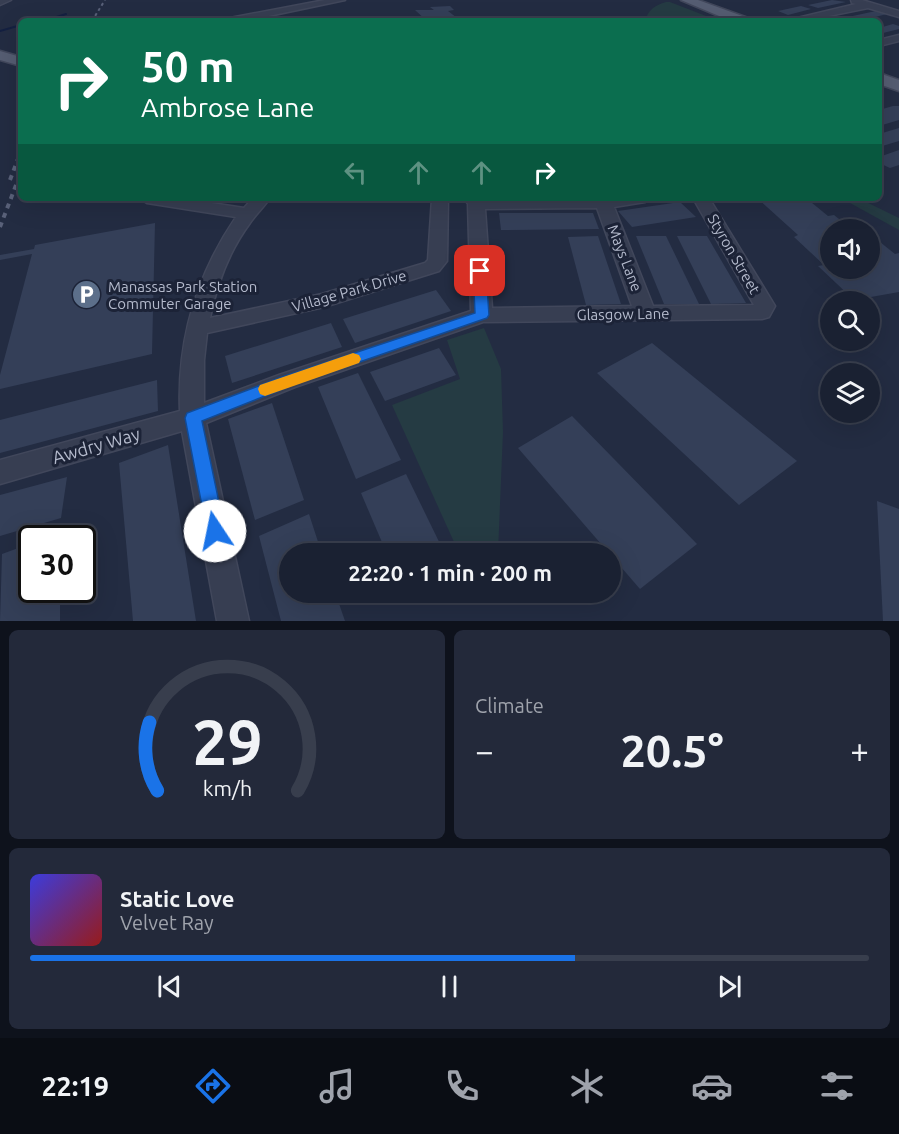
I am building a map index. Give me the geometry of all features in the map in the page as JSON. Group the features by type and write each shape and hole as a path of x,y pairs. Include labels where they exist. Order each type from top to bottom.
{"main road":[{"path":"672,0 720,18"},
{"path":"687,0 735,18"},
{"path":"0,55 18,62"},
{"path":"0,62 18,63"}],"street":[{"path":"0,2 6,0"},
{"path":"246,18 340,0"},
{"path":"852,0 899,14"},
{"path":"804,18 867,5"},
{"path":"882,42 899,38"},
{"path":"166,201 247,214"},
{"path":"233,621 193,418 192,372 197,328 205,292 227,244 247,214 259,201"},
{"name":"Village Park Drive","path":"197,328 324,300 432,267 437,261 440,201"},
{"path":"482,315 474,201 604,203 618,201"},
{"name":"Styron Street","path":"703,201 765,306 764,311"},
{"name":"Mays Lane","path":"604,203 645,313"},
{"name":"Glasgow Lane","path":"193,418 287,381 482,315 759,313 764,311"},
{"name":"Awdry Way","path":"0,472 193,418"}],"shaded area":[{"path":"670,2 711,18 646,18 652,8"},
{"path":"846,201 864,201 899,218 899,230"},
{"path":"484,328 501,369 503,432 498,543 454,543 392,405 460,379 447,340"}],"building":[{"path":"832,0 846,2 818,8 808,5"},
{"path":"450,6 454,10 448,11 457,18 424,18 415,10 434,10 430,7"},
{"path":"801,6 811,9 788,15 778,11"},
{"path":"876,11 887,14 871,18 848,17"},
{"path":"893,24 899,26 899,29 882,33 882,27"},
{"path":"899,106 899,120 882,125 882,109"},
{"path":"899,128 899,141 882,146 882,133"},
{"path":"899,150 899,165 890,168 882,164 882,156"},
{"path":"760,201 810,201 828,216 834,215 839,219 820,219 820,261 794,237 798,235"},
{"path":"680,202 696,217 632,227 618,211"},
{"path":"499,213 593,213 599,229 501,230"},
{"name":"Manassas Park Station Commuter Garage","path":"155,223 152,354 0,389 0,375 32,254 0,260 0,255 34,249 35,245"},
{"path":"598,236 621,304 586,305 568,237"},
{"path":"636,236 666,236 699,304 664,304"},
{"path":"677,236 707,236 746,303 711,304"},
{"path":"880,242 895,254 899,253 899,292 880,295 880,291 844,291 832,279 880,279"},
{"path":"436,290 451,311 355,343 343,319"},
{"path":"331,323 342,347 232,383 225,356"},
{"path":"652,343 797,461 739,505 597,373"},
{"path":"439,348 456,375 385,401 370,372"},
{"path":"358,373 401,460 356,479 318,387"},
{"path":"157,380 158,411 0,453 0,420"},
{"path":"272,403 304,500 255,520 228,419"},
{"path":"572,416 697,544 640,589 621,567 621,543 600,543 518,448"},
{"path":"168,445 196,621 133,621 119,463"},
{"path":"406,474 440,543 382,543 361,493"},
{"path":"67,477 61,518 37,525 18,525 18,531 0,536 0,495"},
{"path":"877,501 899,509 899,621 883,621"},
{"path":"309,514 318,543 279,543 279,603 339,603 345,621 281,621 259,536"},
{"path":"18,548 18,603 60,603 60,621 0,621 2,554"}],"waterway":[{"path":"53,18 66,14"},
{"path":"0,31 18,26"}],"railway":[{"path":"94,18 105,0"},
{"path":"10,180 18,159"},
{"path":"0,227 18,180"}],"slow traffic":[{"path":"265,389 353,359"}],"place":[{"name":"Manassas Park Station Commuter Garage","path":"87,295"}],"route":[{"path":"215,531 193,418 287,381 482,315 480,271"}]}
